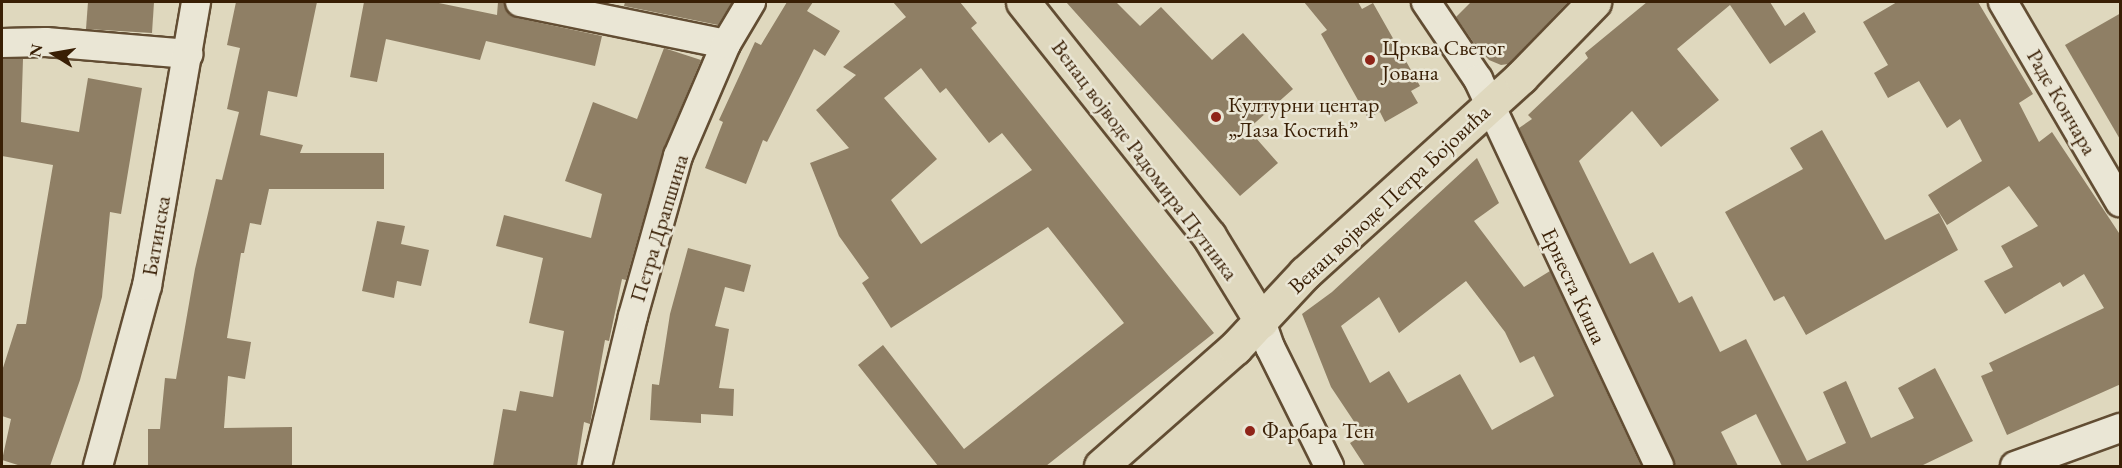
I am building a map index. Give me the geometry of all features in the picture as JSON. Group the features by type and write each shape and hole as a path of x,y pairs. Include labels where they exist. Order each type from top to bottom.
{"main road":[{"name":"Венац војводе Радомира Путника","path":"1023,2 1209,236 1262,321"},
{"name":"Венац војводе Петра Бојовића","path":"1101,466 1147,429 1262,321 1305,273 1490,104 1594,2"}],"street":[{"name":"Батинска","path":"98,466 147,286 196,2"},
{"path":"520,2 726,44"},
{"name":"Петра Драпшина","path":"597,466 633,315 678,156 726,44 751,2"},
{"name":"Ернеста Киша","path":"1426,2 1490,104 1659,466"},
{"name":"Раде Кончара","path":"2003,2 2121,202"},
{"path":"2,43 46,42 188,54"},
{"path":"1262,321 1270,347 1329,466"},
{"path":"2014,466 2121,428"}],"building":[{"path":"88,2 154,2 152,33 86,29"},
{"path":"236,2 317,2 297,97 268,91 260,135 303,145 300,153 384,153 384,189 269,189 261,225 250,223 244,253 241,253 227,338 251,342 245,379 228,376 224,428 292,427 292,466 148,466 148,429 160,429 165,378 176,379 195,269 216,179 222,180 239,112 227,109 240,48 227,45"},
{"path":"364,2 434,2 497,15 498,2 504,2 509,14 517,18 602,36 595,66 486,41 480,60 386,39 377,82 350,77"},
{"path":"625,2 732,2 718,25 624,6"},
{"path":"787,2 813,2 807,11 840,31 825,56 814,49 767,142 763,140 746,184 705,168 723,122 719,120 755,42 761,45"},
{"path":"893,2 960,2 977,23 971,28 1214,333 1046,466 938,466 858,365 883,345 964,449 1124,323 1048,227 891,328 862,283 869,278 839,236 810,163 849,148 816,110 856,75 843,67 906,17","holes":["921,68 940,93 946,88 989,143 1002,133 1032,170 921,244 891,200 937,159 884,98"]},
{"path":"1066,2 1116,2 1140,26 1161,7 1212,60 1243,33 1293,89 1248,129 1278,163 1240,196"},
{"name":"Црква Светог Јована","path":"1304,2 1358,2 1362,9 1373,3 1420,86 1411,91 1418,103 1385,122 1380,112 1368,118 1321,34 1327,30"},
{"path":"1471,2 1568,2 1508,64 1501,65 1489,60 1456,17"},
{"path":"1647,2 1770,2 1785,26 1804,12 1816,32 1770,64 1730,5 1677,49 1719,100 1661,147 1632,111 1579,161 1630,264 1653,252 1679,303 1692,296 1720,352 1746,339 1807,461 1846,443 1823,392 1846,381 1871,438 1914,418 1898,388 1935,368 1973,441 1921,466 1782,466 1756,414 1721,432 1738,466 1675,466 1519,128 1532,119 1528,115 1588,58 1585,53"},
{"path":"1897,2 1978,2 2033,94 2019,103 2039,142 2052,132 2121,236 2121,384 2007,435 1981,376 1993,371 1989,363 2104,308 2084,274 2063,287 2060,282 2005,314 1984,281 2013,267 2001,246 2038,226 2009,186 1947,225 1928,195 1982,161 1960,119 1947,128 1919,81 1888,98 1874,73 1888,65 1863,22"},
{"path":"2121,13 2121,141 2065,45"},
{"path":"664,48 701,60 663,150 626,280 622,279 609,341 605,340 590,424 584,422 577,466 493,466 503,409 516,411 520,391 553,397 564,331 529,323 543,258 496,246 504,215 591,238 602,194 565,181 593,102 637,119"},
{"path":"2,59 23,59 21,122 79,132 88,78 142,88 121,214 110,212 102,297 80,380 50,466 21,466 2,460 11,419 2,416 2,371 17,324 26,324 53,165 2,156"},
{"path":"1822,130 1885,240 1939,213 1958,250 1806,335 1784,296 1774,301 1725,212 1803,169 1790,148"},
{"path":"1477,158 1499,203 1474,221 1524,287 1550,271 1641,466 1365,466 1350,443 1363,435 1331,387 1302,314 1332,292","holes":["1466,281 1505,332 1520,363 1534,356 1554,396 1492,430 1460,374 1408,403 1389,371 1370,383 1341,326 1379,297 1399,333"]},
{"path":"377,221 405,226 401,244 429,250 421,286 397,281 394,298 362,291"},
{"path":"688,248 751,265 744,292 725,287 715,326 729,329 719,388 734,389 733,416 701,414 701,423 650,420 652,384 659,385 670,314"}],"place":[{"name":"Црква Светог Јована","path":"1370,60"},
{"name":"Културни центар „Лаза Костић”","path":"1216,117"},
{"name":"Фарбара Тен","path":"1250,431"}]}
